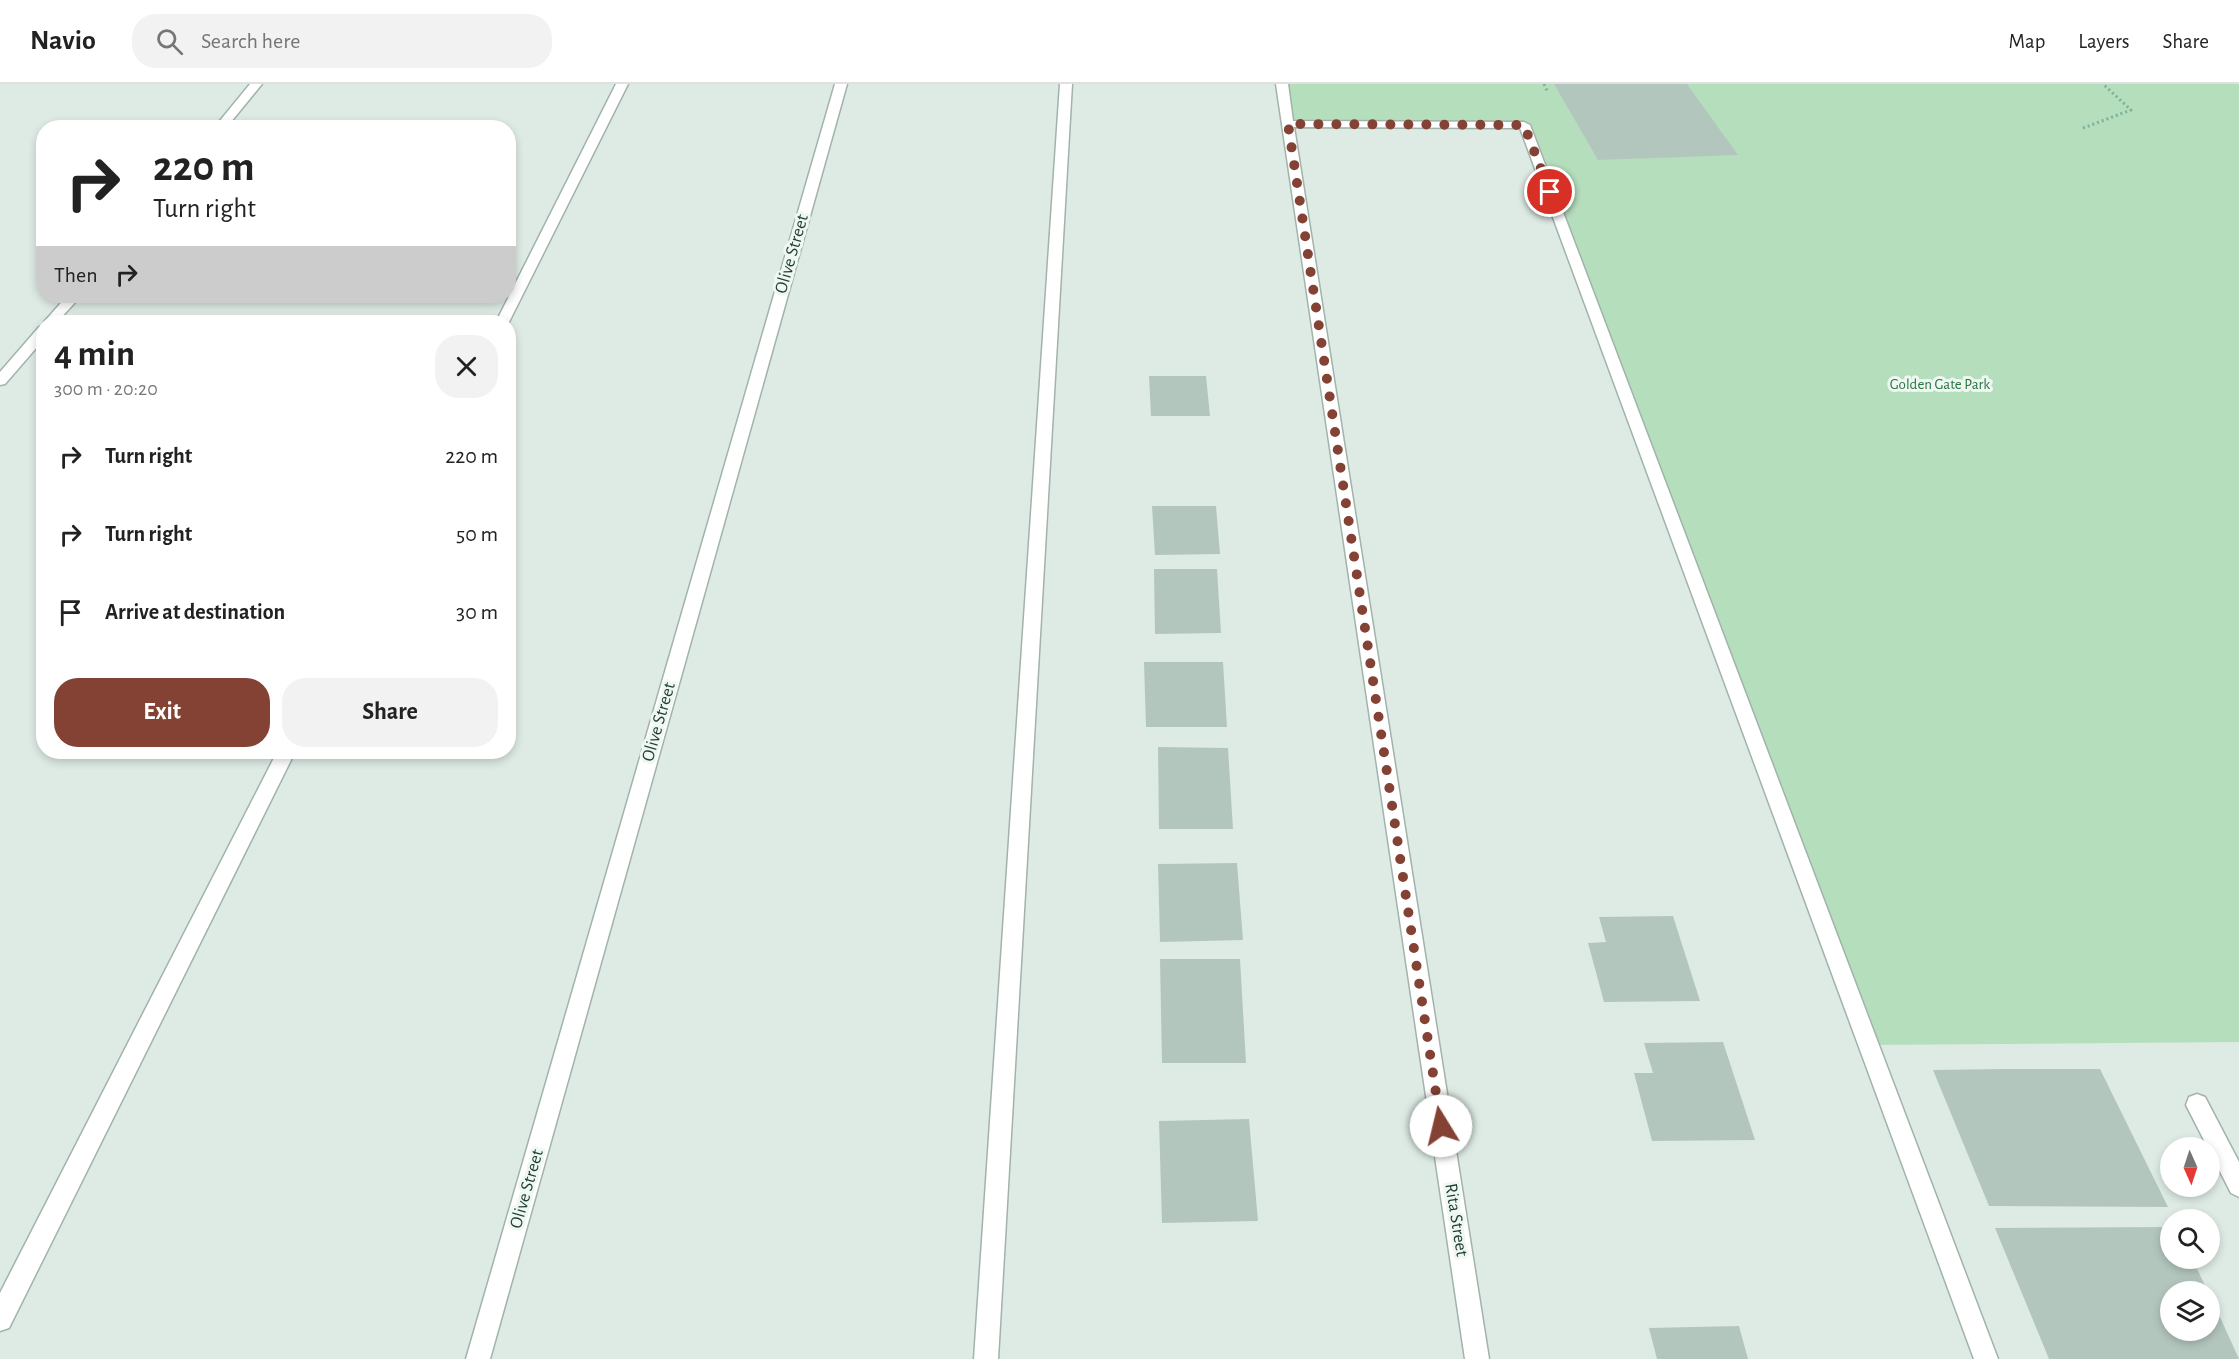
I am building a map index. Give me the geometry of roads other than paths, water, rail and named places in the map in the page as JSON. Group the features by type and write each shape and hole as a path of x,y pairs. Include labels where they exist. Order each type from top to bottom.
{"street":[{"path":"226,120 256,84"},
{"path":"516,294 622,84"},
{"name":"Olive Street","path":"478,1359 841,84"},
{"path":"987,1359 1066,84"},
{"name":"Rita Street","path":"1282,84 1477,1359"},
{"path":"1288,124 1524,125 1986,1359"},
{"path":"56,315 68,303"},
{"path":"0,381 36,339"},
{"path":"0,1320 282,759"},
{"path":"2197,1105 2239,1185"}],"park label":[{"name":"Golden Gate Park","path":"1940,384"}]}
